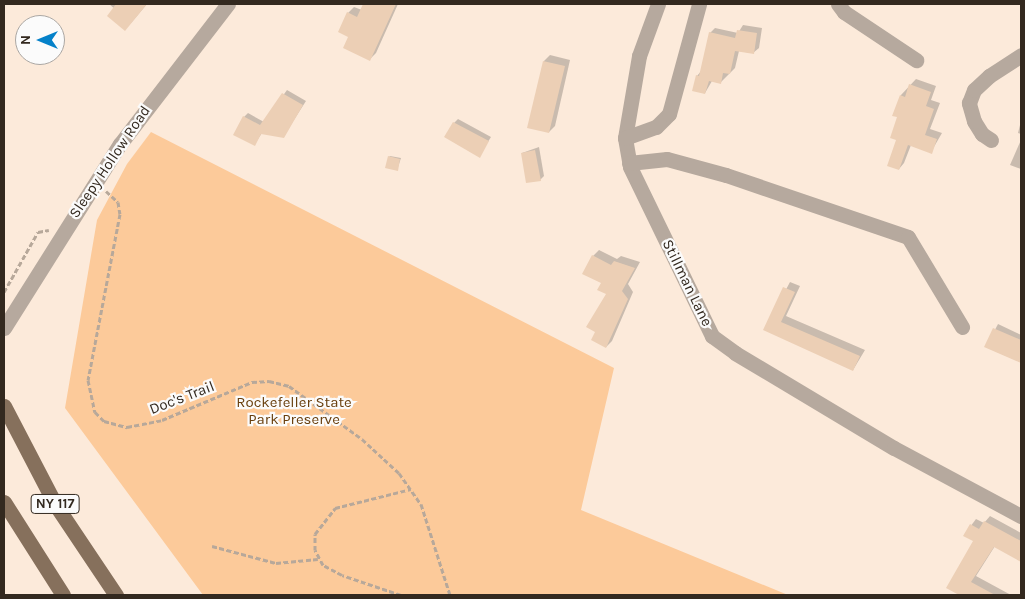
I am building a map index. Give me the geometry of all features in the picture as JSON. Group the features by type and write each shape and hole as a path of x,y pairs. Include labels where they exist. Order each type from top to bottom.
{"main road":[{"name":"NY 117","path":"4,406 55,504 116,595"},
{"name":"NY 117","path":"4,502 63,595"}],"street":[{"name":"Sleepy Hollow Road","path":"4,328 59,236 157,93 228,4"},
{"name":"Stillman Lane","path":"658,4 639,56 624,138 629,163 712,336 735,353 894,448 1021,516"},
{"path":"624,138 656,127 670,114 699,4"},
{"path":"838,4 844,12 916,60"},
{"path":"991,140 982,134 974,121 969,103 974,90 989,76 1021,55"},
{"path":"629,163 654,158 675,161 735,178 908,238 962,327"}],"path":[{"name":"Doc's Trail","path":"101,195 104,190 114,196 120,214 88,380 94,412 104,421 127,427 162,420 252,382 269,381 289,386 362,439 411,488 421,504 434,536 450,595"},
{"path":"4,292 38,232 47,229 59,236"},
{"path":"402,595 342,575 318,559 314,550 315,534 334,508 411,488"},
{"path":"212,546 276,563 318,559"}],"green space":[{"name":"Rockefeller State Park Preserve","path":"151,132 614,368 581,510 788,595 203,595 65,408 97,220 127,164"}],"building":[{"path":"116,4 147,4 125,31 107,16"},
{"path":"363,4 396,4 370,61 343,48 348,37 338,32 347,12 357,17"},
{"path":"737,30 757,33 754,54 735,51 730,74 723,73 721,84 709,81 705,94 692,91 696,75 699,76 709,32 735,38"},
{"path":"543,61 565,66 549,133 527,128"},
{"path":"909,84 931,92 926,106 934,109 925,135 937,139 932,154 908,145 899,170 887,166 896,140 890,138 897,117 892,116 900,95 905,97"},
{"path":"282,93 303,105 284,138 261,134 255,146 233,135 243,116 260,125"},
{"path":"453,122 489,141 480,158 444,137"},
{"path":"535,150 541,181 526,183 521,153"},
{"path":"388,156 400,159 398,171 385,168"},
{"path":"592,255 611,265 614,261 635,268 622,291 628,299 606,348 591,340 595,332 586,327 606,294 597,290 601,283 582,274"},
{"path":"783,287 795,292 781,322 860,356 853,371 763,330"},
{"path":"993,328 1021,340 1021,363 984,347"},
{"path":"984,521 1021,541 1021,562 994,547 971,582 995,595 959,595 946,588 973,541 963,536 970,524 979,529"}]}
